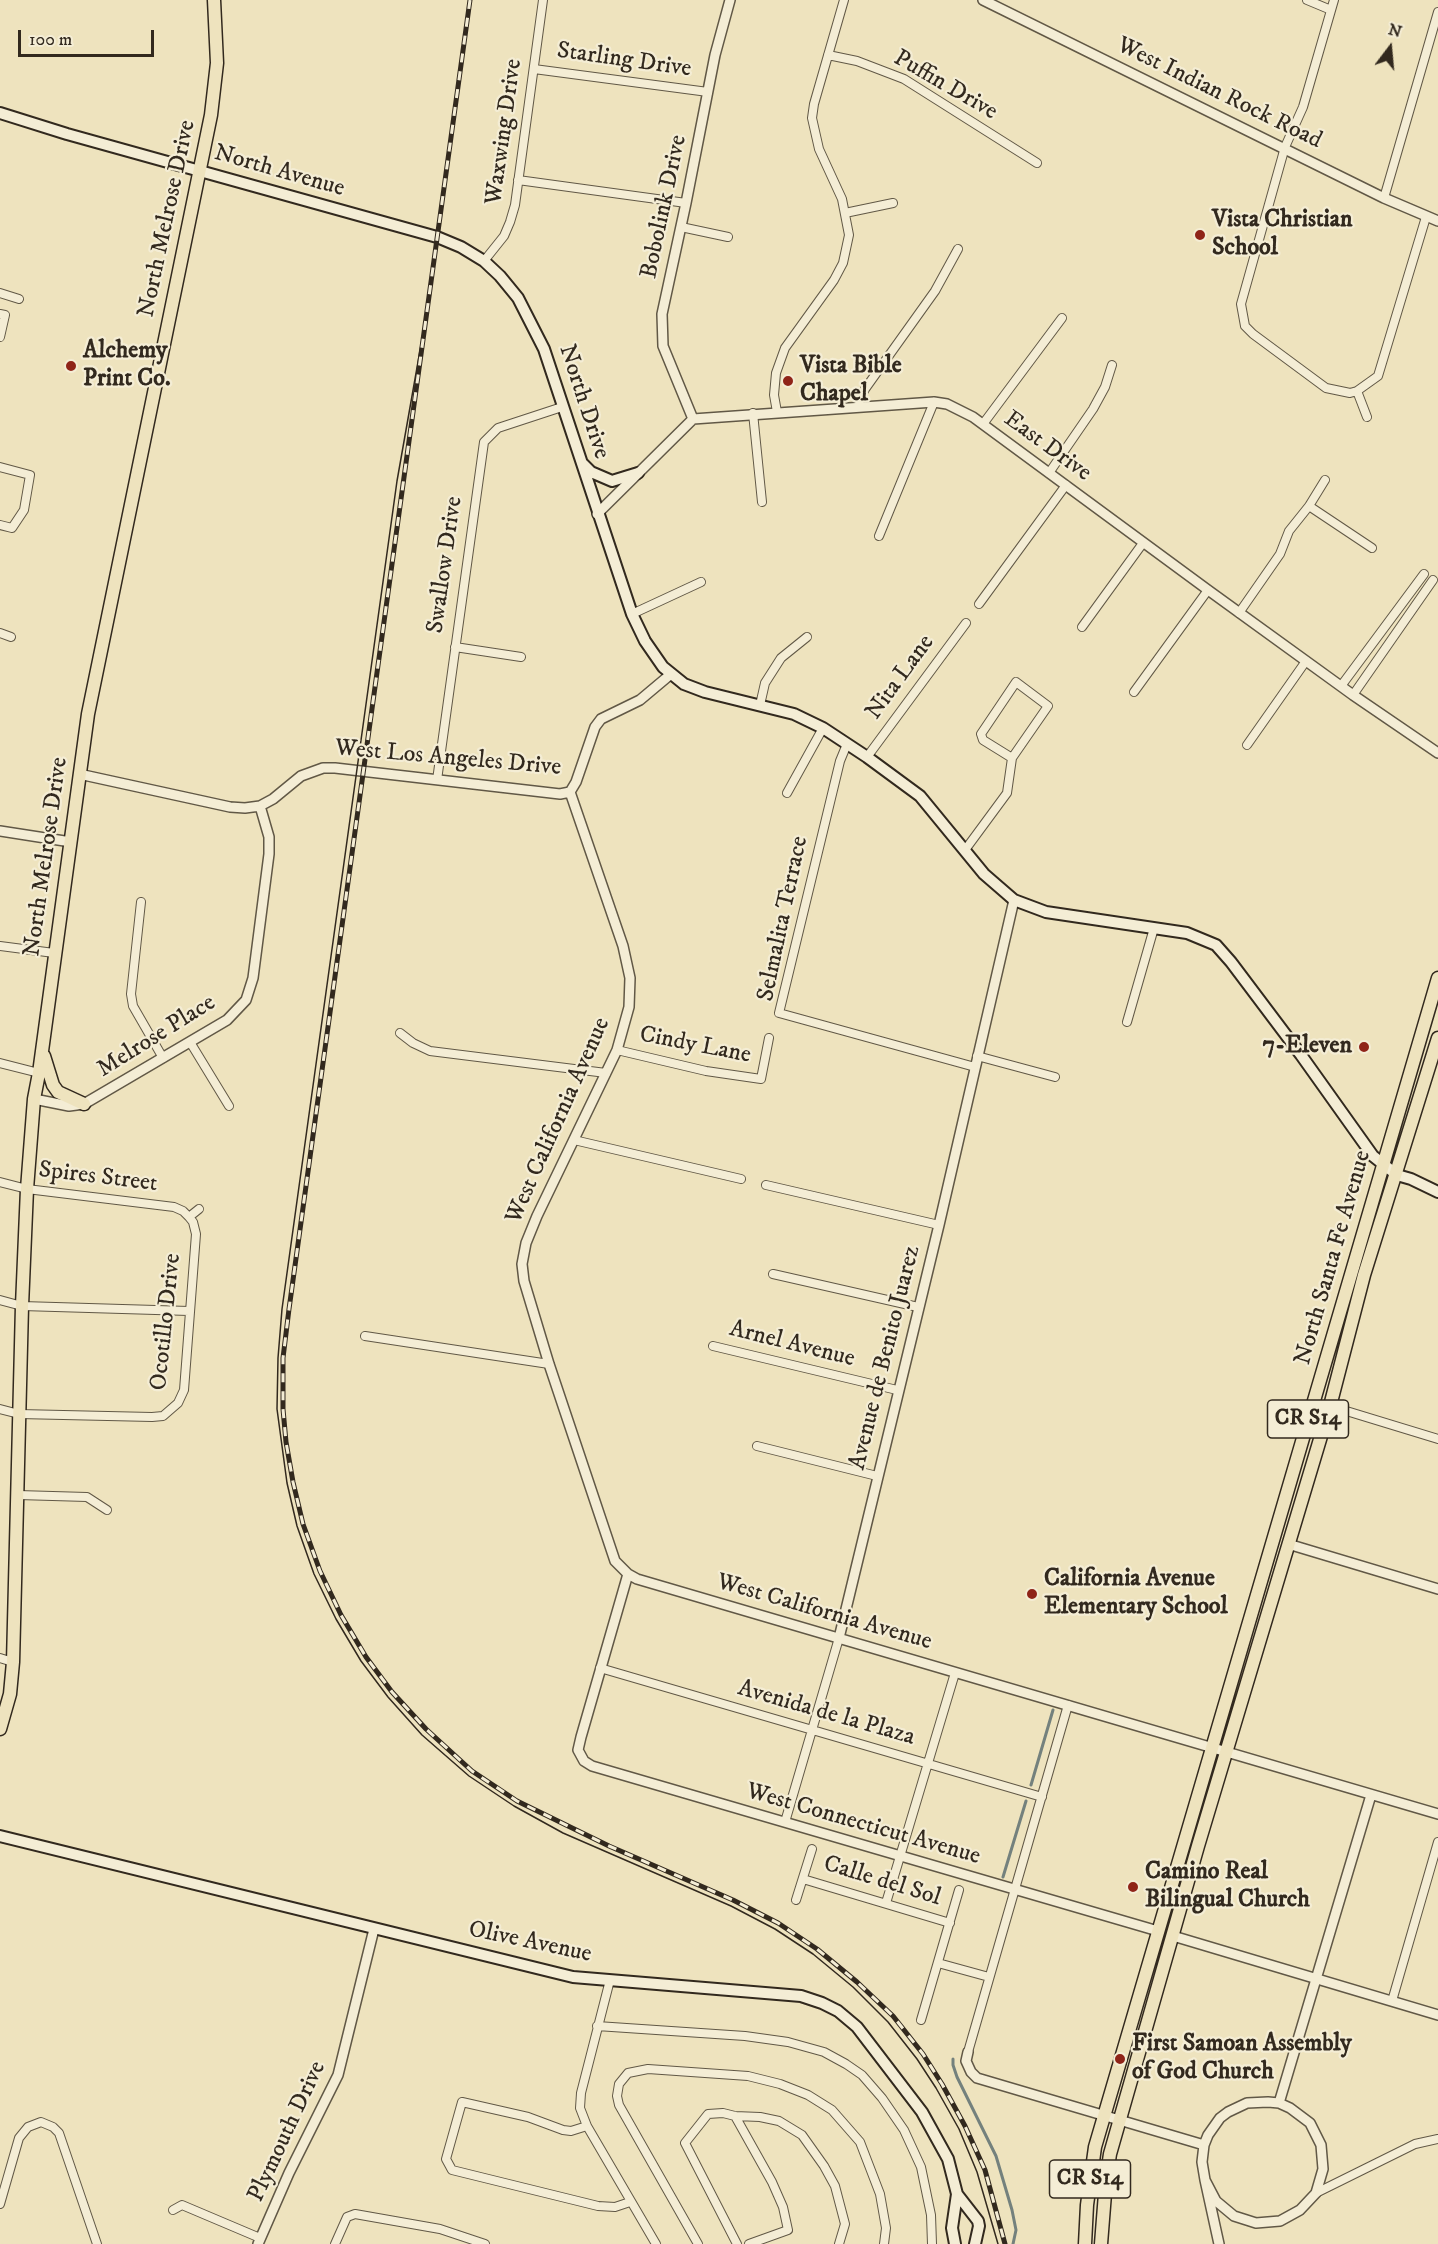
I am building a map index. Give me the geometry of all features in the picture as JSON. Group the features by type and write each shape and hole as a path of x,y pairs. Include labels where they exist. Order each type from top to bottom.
{"main road":[{"name":"North Melrose Drive","path":"0,1729 10,1694 14,1662 22,1306 34,1098 88,714 211,115 217,63 214,0"},
{"name":"North Avenue","path":"0,113 374,220"},
{"name":"North Drive","path":"374,220 437,237 461,247 484,261 518,298 544,349 632,614 645,641 663,667 671,674"},
{"path":"580,460 591,472 612,481 638,473"},
{"path":"671,674 684,684 705,692 794,714 867,757 920,796 984,874 1014,900 1046,912 1186,933 1216,945 1301,1055 1373,1156 1397,1175 1438,1192"},
{"name":"North Santa Fe Avenue","path":"1085,2244 1095,2147 1438,978"},
{"name":"North Santa Fe Avenue","path":"1101,2244 1108,2172 1120,2121 1226,1753 1330,1406 1362,1281 1435,1056 1438,1038"},
{"path":"42,1048 49,1074 58,1092 84,1104"},
{"path":"1253,1663 1252,1640 1261,1605 1260,1600 1256,1598"},
{"name":"Olive Avenue","path":"0,1836 573,1977 801,1996 838,2011 857,2027 884,2060 922,2112 948,2159 957,2194 966,2209 978,2221"},
{"name":"Olive Avenue","path":"955,2244 952,2228 957,2194"},
{"path":"952,2228 965,2219 978,2221 975,2244"},
{"path":"1086,2219 1092,2233 1092,2244"}],"street":[{"name":"Waxwing Drive","path":"484,261 504,236 516,204 543,0"},
{"name":"Bobolink Drive","path":"693,419 663,346 662,314 715,55 730,0"},
{"path":"777,412 774,395 776,373 785,348 834,280 843,263 849,235 842,199 819,149 812,118 844,0"},
{"name":"West Indian Rock Road","path":"983,0 1285,147 1384,198 1438,222"},
{"path":"1307,0 1331,10"},
{"path":"1334,0 1303,107 1285,147 1241,304 1243,320 1253,334 1326,388 1350,393 1358,391 1378,376 1426,217"},
{"path":"1384,198 1438,12"},
{"name":"Puffin Drive","path":"828,55 857,61 904,79 1037,163"},
{"name":"Starling Drive","path":"534,69 708,92"},
{"path":"518,180 686,204"},
{"path":"845,213 893,203"},
{"path":"681,227 728,237"},
{"path":"860,406 865,388 935,291 958,249"},
{"path":"0,293 19,299"},
{"path":"0,314 6,315 0,337"},
{"path":"983,424 1062,318"},
{"path":"1048,473 1093,409 1105,387 1112,365"},
{"path":"1358,391 1367,417"},
{"path":"879,536 934,402"},
{"name":"East Drive","path":"693,419 860,406 934,402 947,404 983,424 1239,613 1438,753"},
{"name":"Swallow Drive","path":"437,780 484,442 498,428 562,407"},
{"path":"753,413 762,502"},
{"path":"597,514 693,419"},
{"path":"0,467 30,475 24,510 12,528 0,525"},
{"path":"1239,613 1280,554 1289,531 1309,506 1325,480"},
{"path":"979,604 1066,485"},
{"path":"1309,506 1372,548"},
{"path":"1082,627 1143,543"},
{"path":"1341,686 1424,574"},
{"path":"1353,695 1433,580"},
{"path":"632,614 701,582"},
{"path":"1134,692 1208,590"},
{"name":"Nita Lane","path":"867,757 966,622"},
{"path":"0,633 11,637"},
{"path":"760,705 765,683 781,658 807,637"},
{"path":"454,647 521,657"},
{"path":"1247,745 1306,661"},
{"name":"West Los Angeles Drive","path":"260,806 273,799 301,776 323,768 532,792 560,794 570,792 576,782 595,727 601,719 640,700 671,674"},
{"path":"965,850 1007,793 1012,758 1048,706 1016,682 981,730 983,740 1012,758"},
{"path":"787,793 823,729"},
{"name":"Selmalita Terrace","path":"847,744 840,761 779,1013 975,1067"},
{"path":"79,774 230,807 260,806"},
{"name":"West California Avenue","path":"570,792 623,946 630,978 629,1007 617,1050 526,1243 523,1256 524,1281 549,1364 615,1561 627,1574 637,1579 1438,1814"},
{"name":"Melrose Place","path":"34,1098 69,1106 84,1104 227,1020 246,1000 253,978 269,854 269,837 260,806"},
{"path":"0,831 71,842"},
{"name":"Avenue de Benito Juarez","path":"784,1822 858,1564 897,1390 939,1225 1014,900"},
{"path":"141,902 131,994 133,1006 163,1058"},
{"path":"1127,1022 1154,928"},
{"path":"0,946 54,953"},
{"path":"400,1033 413,1044 430,1051 606,1073"},
{"name":"Cindy Lane","path":"617,1050 706,1071 761,1079 769,1038"},
{"path":"190,1042 229,1106"},
{"path":"977,1056 1055,1077"},
{"path":"0,1063 39,1073"},
{"path":"574,1140 741,1179"},
{"name":"Spires Street","path":"0,1182 27,1190 174,1207 189,1216"},
{"path":"766,1185 939,1225"},
{"path":"189,1216 199,1209"},
{"name":"Ocotillo Drive","path":"19,1414 152,1417 163,1416 178,1403 184,1390 196,1234 189,1216"},
{"path":"773,1274 918,1307"},
{"path":"0,1300 22,1306 189,1311"},
{"path":"365,1336 405,1344 549,1364"},
{"name":"Arnel Avenue","path":"713,1346 897,1390"},
{"path":"1330,1406 1438,1439"},
{"path":"0,1408 19,1414"},
{"path":"756,1446 877,1476"},
{"path":"18,1495 87,1497 106,1510"},
{"path":"1288,1544 1438,1589"},
{"path":"600,1668 627,1574"},
{"path":"0,1658 14,1662"},
{"name":"Avenida de la Plaza","path":"600,1668 1042,1797"},
{"name":"West Connecticut Avenue","path":"600,1668 578,1750 584,1761 592,1766 1158,1931"},
{"path":"886,1903 956,1673"},
{"path":"1068,1705 966,2061 977,2078 1204,2145"},
{"path":"1279,2103 1371,1795"},
{"path":"1392,2001 1438,1842"},
{"path":"796,1900 812,1849"},
{"name":"Calle del Sol","path":"803,1879 950,1923"},
{"path":"921,2020 960,1890"},
{"name":"Plymouth Drive","path":"259,2241 338,2075 374,1929"},
{"path":"1173,1936 1438,2015"},
{"path":"938,1963 989,1977"},
{"path":"610,1980 597,2026 580,2108 587,2126 656,2244"},
{"path":"597,2026 745,2036 789,2042 824,2052 846,2064 862,2075 904,2130 921,2167 931,2215 932,2244"},
{"path":"698,2244 619,2105 616,2096 620,2084 628,2073 648,2069 748,2076 780,2084 808,2095 832,2110 860,2142 880,2194 886,2228 884,2244"},
{"path":"587,2126 571,2131 563,2130 528,2117 462,2102 446,2158 453,2170 598,2206 615,2206 630,2202"},
{"path":"1219,2244 1202,2162 1204,2145 1214,2126 1228,2112 1248,2103 1279,2103 1301,2115 1310,2123 1319,2139 1324,2157 1316,2193"},
{"path":"737,2244 685,2143 708,2114 723,2113 779,2121 802,2134 835,2186 845,2224 839,2244"},
{"path":"735,2116 772,2182 783,2207 788,2230 749,2244"},
{"path":"0,2204 19,2138 28,2127 41,2122 54,2127 59,2133 97,2244"},
{"path":"1204,2180 1216,2201 1234,2216 1256,2223 1280,2221 1300,2210 1316,2193 1415,2144 1438,2139"},
{"path":"173,2210 182,2205 259,2241"},
{"path":"335,2244 346,2217 355,2214 440,2229 485,2244"}],"waterway":[{"path":"1031,1785 1053,1710"},
{"path":"1003,1877 1026,1801"},
{"path":"953,2059 957,2077 996,2156 1016,2230 1013,2244"}],"tram line":[{"path":"427,311 397,481 282,1309 277,1409 287,1483 297,1526 314,1574 336,1619 361,1661 388,1697 422,1735 469,1776 514,1806 563,1833 731,1906 775,1929 813,1954 853,1987 888,2022 917,2059 959,2129 977,2172 998,2244"}],"railway":[{"path":"470,0 283,1358 283,1409 286,1442 303,1524 320,1571 341,1615 366,1657 392,1692 426,1729 472,1771 517,1801 609,1846 733,1900 778,1923 817,1949 893,2016 923,2054 965,2126 985,2170 1005,2244"}],"place":[{"name":"Vista Christian School","path":"1200,235"},
{"name":"Alchemy Print Co.","path":"71,366"},
{"name":"Vista Bible Chapel","path":"788,381"},
{"name":"7-Eleven","path":"1364,1047"},
{"name":"California Avenue Elementary School","path":"1032,1594"},
{"name":"Camino Real Bilingual Church","path":"1133,1887"},
{"name":"First Samoan Assembly of God Church","path":"1120,2059"}]}
